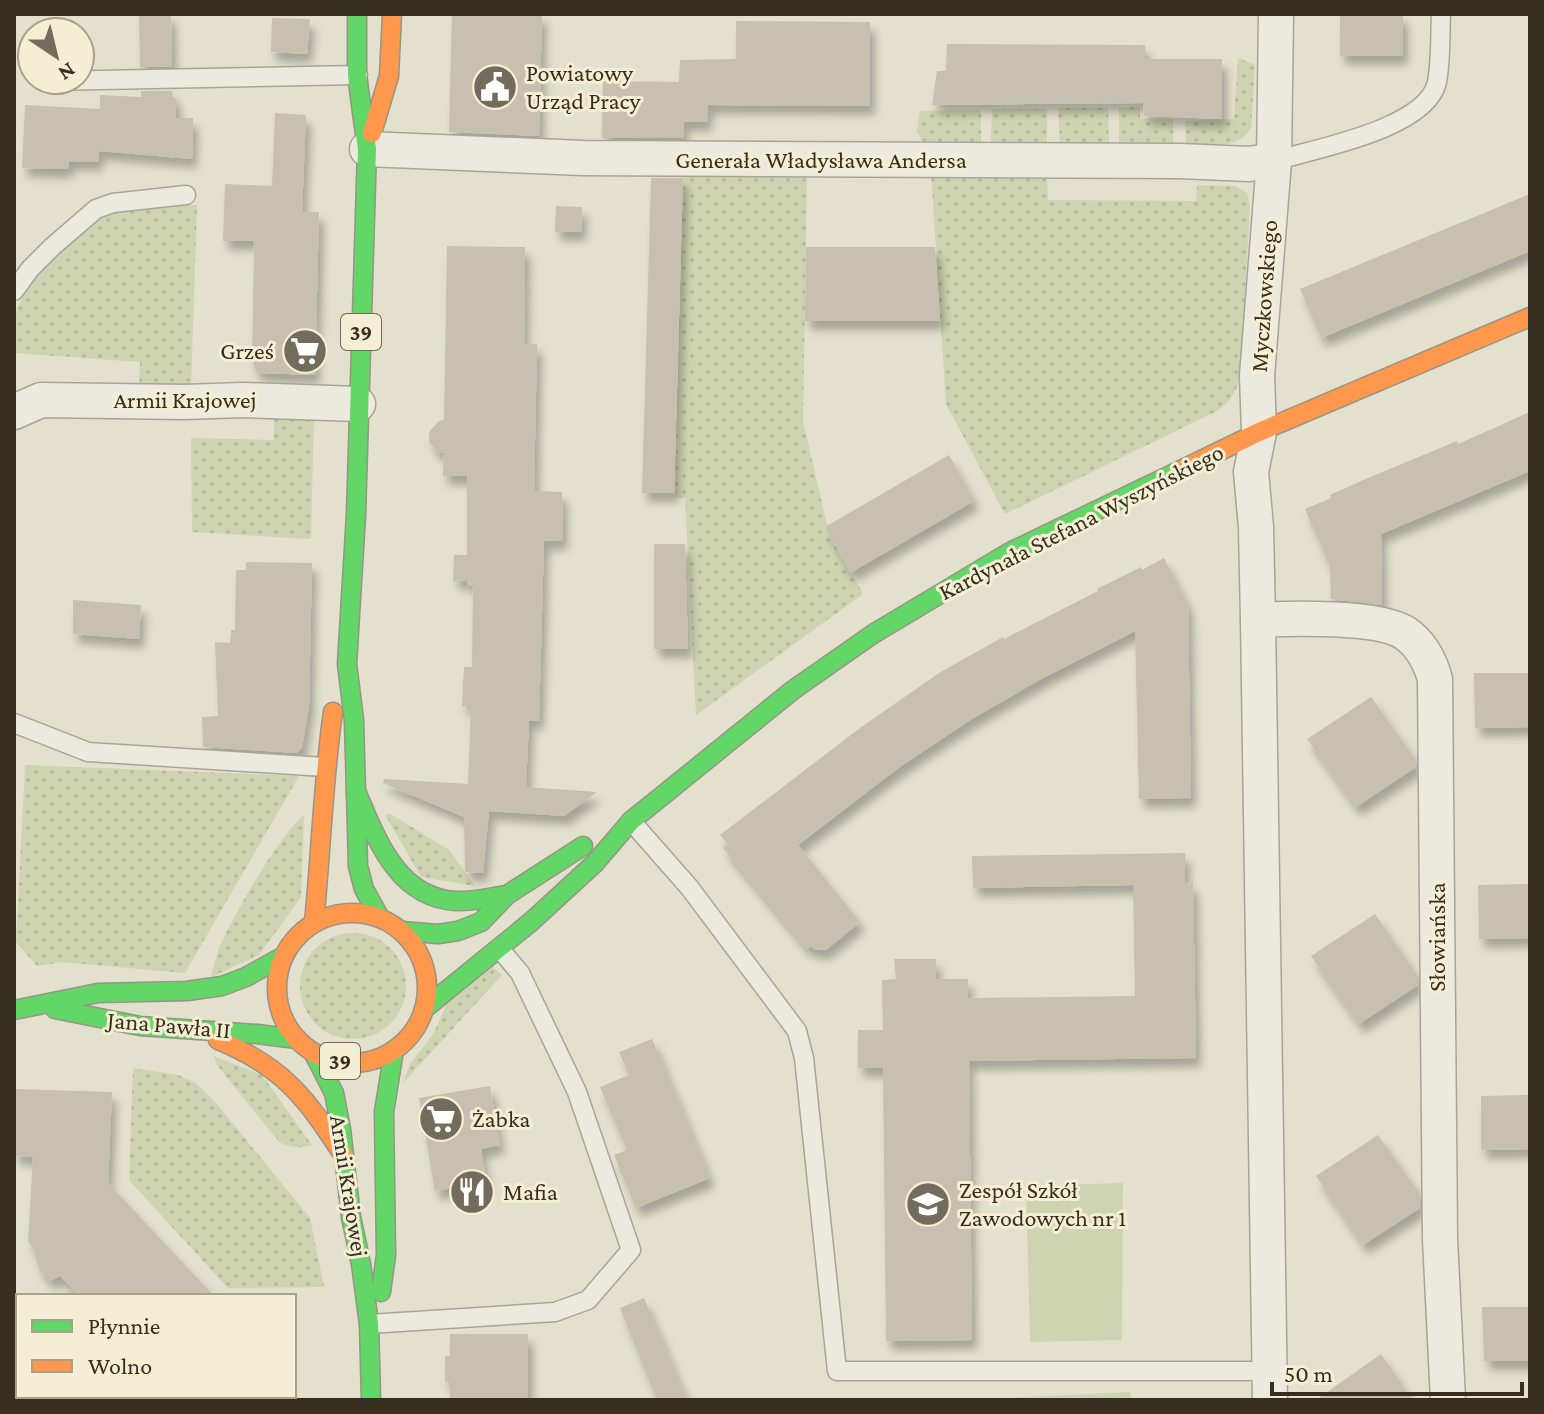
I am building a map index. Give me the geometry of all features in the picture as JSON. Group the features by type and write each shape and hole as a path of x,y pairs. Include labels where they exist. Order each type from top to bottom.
{"street":[{"name":"39","path":"357,14 357,75 367,149 356,515 347,664 354,720 358,866 364,889 380,918"},
{"name":"39","path":"367,149 389,76 392,14"},
{"name":"Myczkowskiego","path":"1259,432 1257,376 1274,161 1276,14"},
{"name":"Generała Władysława Andersa","path":"367,149 583,158 1248,164 1274,161"},
{"name":"Kardynała Stefana Wyszyńskiego","path":"424,1009 595,863 631,821 793,690 936,594 1010,552 1259,432 1530,317"},
{"name":"Armii Krajowej","path":"14,412 41,400 243,400 358,404"},
{"path":"1259,432 1251,472 1258,620 1270,1386"},
{"name":"Słowiańska","path":"1258,620 1309,617 1391,626 1415,641 1430,662 1435,679 1440,1239 1448,1400"},
{"name":"39","path":"314,923 321,862 325,767 334,710 347,664"},
{"path":"356,790 381,850 399,876 411,886 436,898 457,901 507,895"},
{"name":"Kardynała Stefana Wyszyńskiego","path":"402,931 438,934 458,931 481,922 507,895 589,842 631,821"},
{"path":"284,956 291,943 314,923 347,913 380,918 402,931 416,947 424,967 427,989 424,1009"},
{"name":"39","path":"284,956 277,990 286,1024 297,1039 313,1052 332,1061 354,1063 375,1059 394,1050 407,1039 424,1009"},
{"name":"Jana Pawła II","path":"14,1010 92,993 223,986 284,956"},
{"name":"Jana Pawła II","path":"41,1005 89,1018 189,1030 260,1032 297,1039"},
{"path":"189,1030 256,1056 283,1074 317,1114 344,1156"},
{"name":"Armii Krajowej","path":"369,1324 385,1282 384,1107 387,1075 394,1050"},
{"name":"Armii Krajowej","path":"313,1052 334,1093 369,1324 371,1400"}],"lane":[{"path":"1274,161 1369,133 1407,117 1426,103 1437,85 1441,14"},
{"path":"96,80 389,76"},
{"path":"14,291 30,269 96,209 113,203 186,195"},
{"path":"14,723 88,752 325,767"},
{"path":"631,821 689,887 797,1031 804,1058 837,1371 1270,1386"},
{"path":"369,1324 555,1312 588,1300 631,1250 577,1092 520,973 499,948"}],"green space":[{"path":"1238,58 1255,65 1251,128 1230,143 1186,144 1185,121 1234,119"},
{"path":"1140,107 1140,119 1173,119 1173,143 1119,144 1119,108"},
{"path":"1058,108 1108,108 1109,143 1060,144"},
{"path":"992,109 1047,109 1047,143 991,142"},
{"path":"981,110 981,143 923,142 917,131 920,111"},
{"path":"683,171 807,172 803,421 825,527 863,594 696,715 685,498 675,498"},
{"path":"931,171 1047,175 1048,200 1196,201 1197,185 1235,186 1247,193 1250,206 1240,377 1231,398 1215,412 1005,514 946,404"},
{"path":"150,205 197,205 191,387 139,390 140,362 14,353 14,320 21,300 44,267 74,238 107,216 123,210"},
{"path":"314,411 311,539 192,532 191,438 274,440 274,413"},
{"path":"25,765 299,776 185,973 62,962 37,966 16,942"},
{"path":"389,813 449,850 475,886 421,877 386,816"},
{"path":"304,815 301,897 259,955 211,977 220,945 240,907 273,853"},
{"path":"353,933 373,937 391,948 402,966 406,986 402,1006 391,1024 373,1035 353,1039 333,1035 315,1024 304,1006 300,986 304,966 315,948 333,937"},
{"path":"493,967 502,975 403,1083 410,1064 434,1033 446,1005"},
{"path":"214,1056 262,1075 312,1145 295,1147 279,1142 217,1065"},
{"path":"133,1068 178,1075 196,1083 216,1103 310,1218 324,1287 228,1288 129,1180"},
{"path":"1123,1183 1122,1340 1030,1342 1026,1186"},
{"path":"1130,1392 1131,1400 961,1400"}],"building":[{"path":"139,14 171,14 172,67 140,67"},
{"name":"Powiatowy Urząd Pracy","path":"452,14 542,14 539,136 449,132"},
{"path":"1340,14 1403,14 1403,56 1340,56"},
{"path":"272,18 310,19 307,54 271,52"},
{"path":"736,21 870,22 870,106 708,105 707,122 684,122 683,138 602,138 603,81 679,82 680,60 736,59"},
{"path":"947,44 1145,45 1145,59 1222,59 1222,119 1144,116 1143,103 932,105 937,71 946,71"},
{"path":"141,91 172,91 173,98 176,98 176,118 193,118 192,159 99,151 98,162 69,161 68,169 22,168 25,105 100,109 100,95 141,97"},
{"path":"275,113 306,115 302,212 319,212 315,375 258,373 252,362 254,241 223,241 225,184 272,186"},
{"path":"651,178 683,178 674,493 642,493"},
{"path":"1530,194 1530,251 1321,338 1300,289"},
{"path":"556,206 582,207 581,232 555,232"},
{"path":"447,246 525,247 524,344 537,344 534,491 562,492 563,528 562,541 544,541 539,721 529,720 526,787 597,792 564,816 489,811 483,873 465,872 464,817 383,783 384,779 468,784 471,706 462,706 464,667 472,667 473,585 467,586 467,580 453,581 454,555 467,555 467,476 443,476 444,453 439,453 429,442 429,432 444,420"},
{"path":"806,247 935,247 940,321 805,321"},
{"path":"1530,412 1530,471 1381,534 1382,605 1331,599 1330,566 1305,509 1368,478 1457,441 1458,444"},
{"path":"949,455 974,501 850,573 825,527"},
{"path":"654,544 685,544 688,649 654,649"},
{"path":"1164,558 1188,605 1191,798 1139,799 1135,631 970,720 901,766 798,845 860,922 826,950 815,950 811,946 807,949 723,848 728,844 720,835 860,728 939,673 1003,637"},
{"path":"246,562 312,563 309,706 302,748 297,753 203,747 202,717 218,716 215,642 230,643 231,630 235,630 236,570 246,570"},
{"path":"73,600 141,605 139,639 73,634"},
{"path":"1474,673 1530,673 1530,727 1475,728"},
{"path":"1371,697 1416,760 1416,767 1356,807 1307,739"},
{"name":"Zespół Szkół Zawodowych nr 1","path":"1185,853 1185,884 1193,883 1196,1058 969,1061 972,1340 886,1341 883,1068 858,1068 858,1030 883,1030 882,980 896,979 894,959 936,959 936,979 968,979 968,998 1135,996 1133,885 973,888 972,856"},
{"path":"1530,884 1530,938 1479,939 1478,885"},
{"path":"1375,914 1418,976 1418,985 1359,1024 1311,956"},
{"path":"652,1039 710,1178 636,1208 614,1155 627,1150 600,1087 629,1075 619,1052"},
{"path":"490,1086 500,1145 481,1149 486,1182 435,1191 419,1098"},
{"path":"14,1089 112,1092 108,1183 212,1294 78,1294 60,1276 50,1281 39,1269 33,1247 28,1242 33,1157 14,1156"},
{"path":"1530,1095 1530,1149 1481,1150 1481,1096"},
{"path":"1378,1135 1420,1194 1420,1208 1363,1245 1316,1176"},
{"path":"644,1298 687,1400 657,1400 620,1308"},
{"path":"1482,1307 1530,1307 1530,1361 1484,1361"},
{"path":"450,1334 528,1334 528,1400 450,1400 450,1382 445,1382 445,1356 450,1356"},
{"path":"1381,1354 1413,1400 1316,1400"}],"traffic: fast":[{"path":"357,14 357,75 367,149 356,515 347,664 354,720 358,866 364,889 380,918"},
{"path":"424,1009 532,921 595,863 631,821 793,690 873,634 1010,552 1185,468"},
{"path":"356,791 391,862 418,889 456,901 507,895"},
{"path":"402,931 438,934 458,931 481,922 507,895 583,846"},
{"path":"14,1010 98,993 187,991 222,986 284,956"},
{"path":"55,1009 140,1026 297,1039"},
{"path":"381,1292 386,1255 384,1112 394,1050"},
{"path":"313,1052 334,1093 341,1129 351,1217 369,1324 371,1400"}],"traffic: slow":[{"path":"372,133 389,76 392,14"},
{"path":"1185,468 1259,432 1530,317"},
{"path":"314,923 333,712"},
{"path":"352,913 381,919 405,935 421,959 427,988 421,1017 405,1041 381,1057 352,1063 323,1057 299,1041 283,1017 277,988 283,959 299,935 323,919 352,913"},
{"path":"218,1040 260,1061 292,1086 344,1156"}],"place":[{"name":"Powiatowy Urząd Pracy","path":"495,87"},
{"name":"Grześ","path":"305,351"},
{"name":"Żabka","path":"441,1119"},
{"name":"Mafia","path":"472,1192"},
{"name":"Zespół Szkół Zawodowych nr 1","path":"928,1204"}]}
